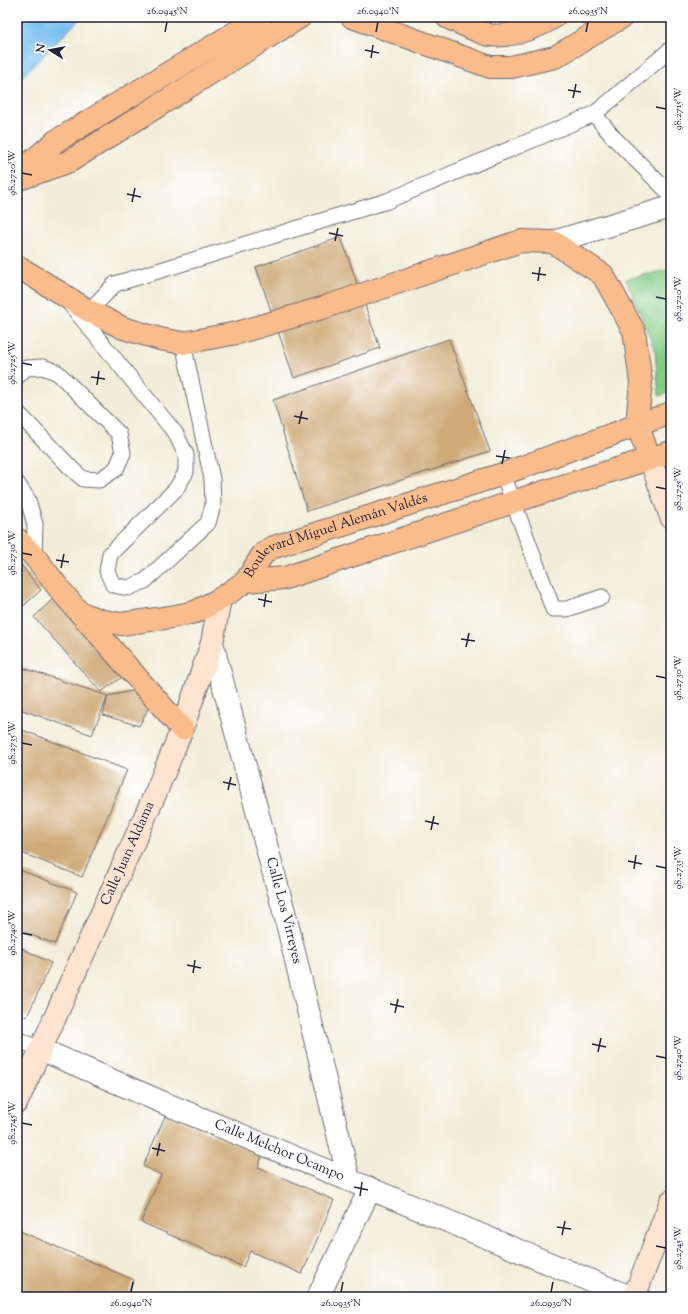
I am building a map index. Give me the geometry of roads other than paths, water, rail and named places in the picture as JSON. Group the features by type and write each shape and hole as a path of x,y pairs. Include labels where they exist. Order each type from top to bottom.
{"main road":[{"path":"17,174 56,141 261,17"},
{"path":"17,180 70,161 300,17"},
{"path":"352,17 490,67 511,67 555,57 622,17"},
{"path":"447,17 490,35 514,34 545,23 554,17"},
{"path":"22,270 89,312 123,328 160,339 183,343 237,333 322,308 521,241 553,242 603,275 634,332 641,382 638,424 671,517"},
{"name":"Boulevard Miguel Alemán Valdés","path":"246,581 263,554 271,548 504,474 638,424 671,414"},
{"name":"Boulevard Miguel Alemán Valdés","path":"246,581 285,578 671,452"},
{"path":"17,539 34,556 61,591 182,729"},
{"path":"79,612 99,620 121,624 171,617 195,612 220,599 246,581"},
{"name":"Calle Juan Aldama","path":"17,1102 156,792 182,729 212,643 220,599"},
{"path":"634,1297 671,1202"}],"street":[{"path":"553,242 671,207"},
{"name":"Calle Los Virreyes","path":"212,643 286,919 348,1180"},
{"name":"Calle Melchor Ocampo","path":"40,1049 164,1103 630,1297"},
{"path":"318,1297 370,1189"}],"lane":[{"path":"89,312 115,284 387,201 594,114 671,49"},
{"path":"594,114 614,138 671,195"},
{"path":"63,295 176,434 186,455 186,472 176,489 110,554 107,571 113,584 128,588 145,581 208,523 213,505 212,479 183,343"},
{"path":"17,377 26,368 43,367 58,373 119,434 123,453 116,469 99,480 83,478 70,468 17,412"},
{"path":"504,474 553,609 567,609 602,597"},
{"path":"17,483 28,500 35,524 34,556"},
{"path":"17,1039 40,1049"}],"water":[{"path":"17,17 82,17 17,82"}]}
